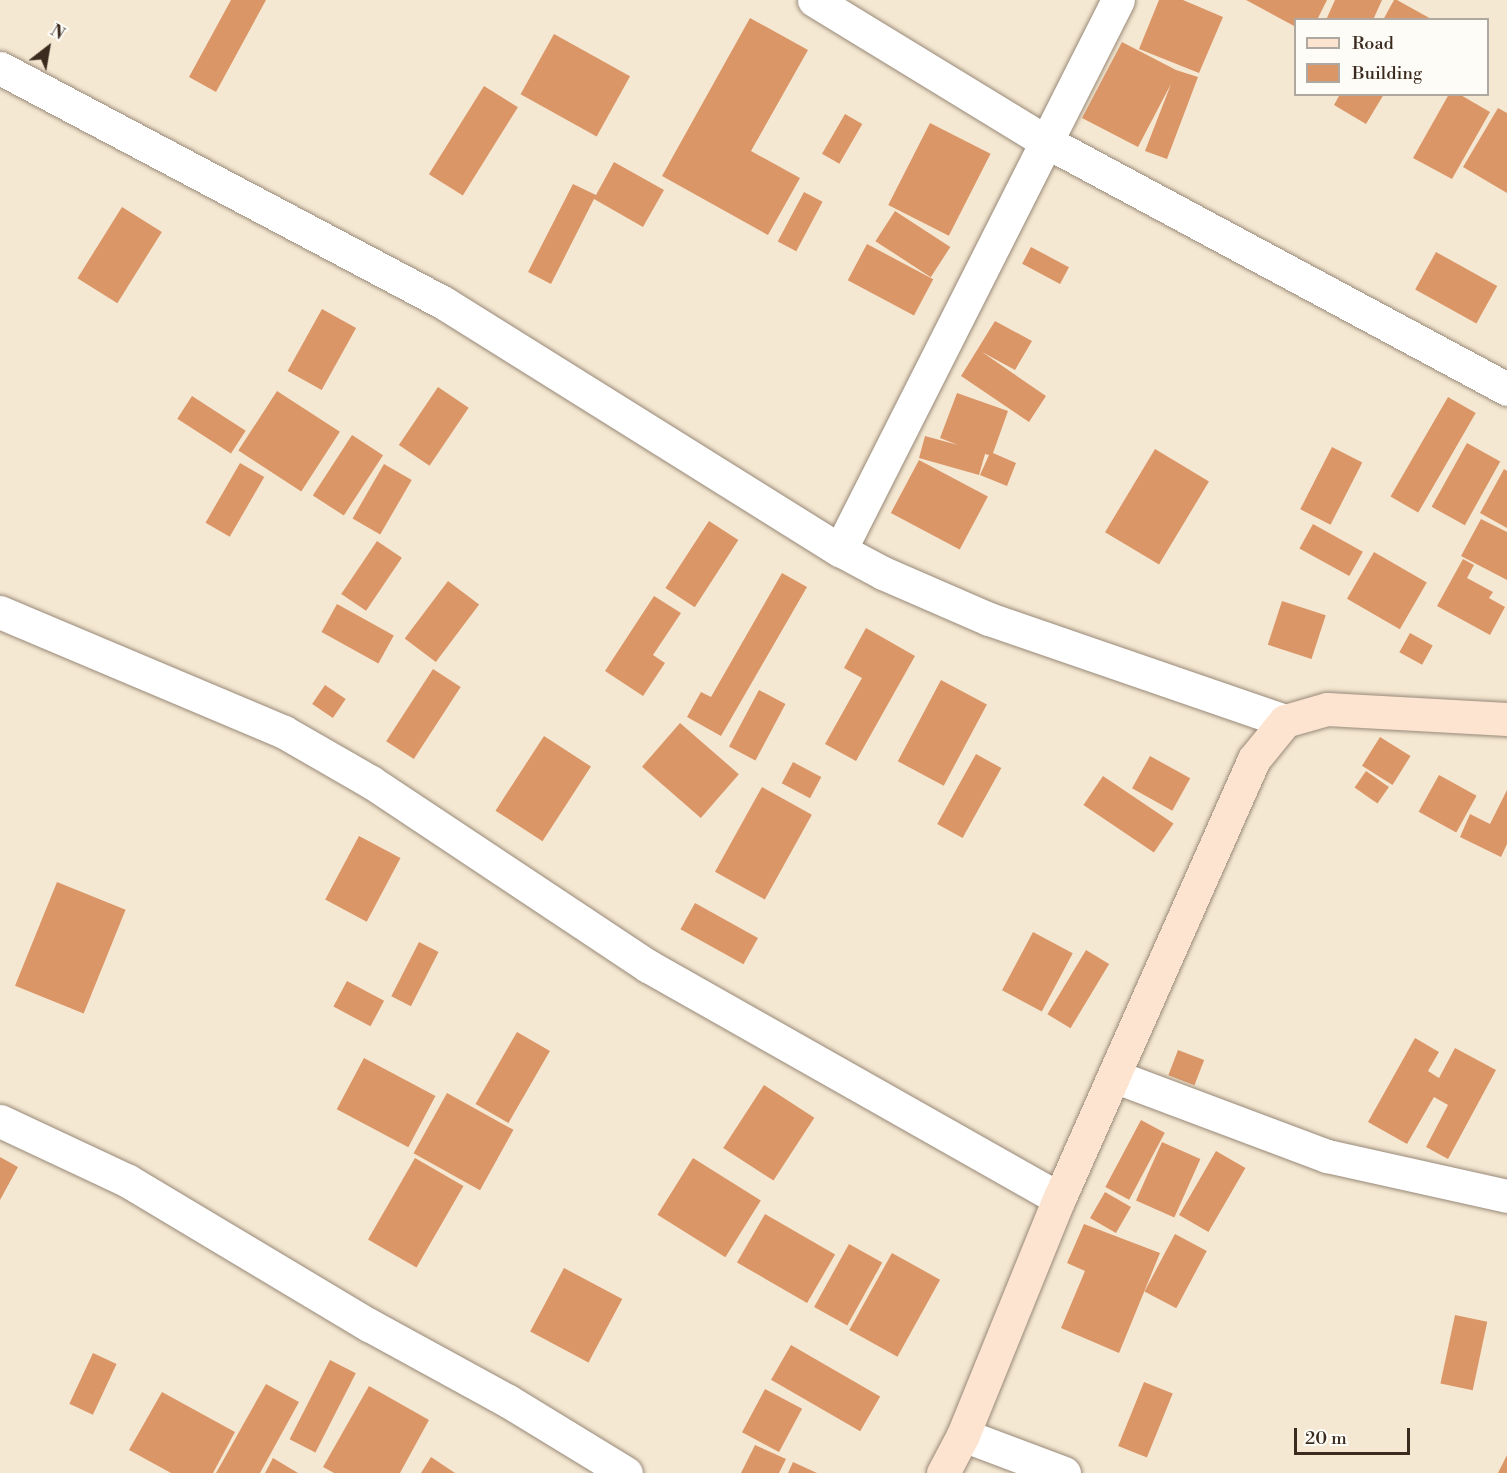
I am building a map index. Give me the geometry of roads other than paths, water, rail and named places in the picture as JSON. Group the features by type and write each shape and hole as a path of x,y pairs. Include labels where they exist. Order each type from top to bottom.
{"street":[{"path":"814,0 1047,142 1507,389"},
{"path":"840,550 1118,0"},
{"path":"0,68 444,303 840,550 883,573 988,619 1285,721"},
{"path":"0,612 294,738 371,782 648,966 1059,1199"},
{"path":"943,1473 963,1435 1059,1199 1254,759 1285,721 1327,709 1507,719"},
{"path":"1114,1076 1327,1156 1507,1196"},
{"path":"0,1121 128,1181 369,1324 508,1401 626,1473"},
{"path":"963,1435 1064,1473"}]}
